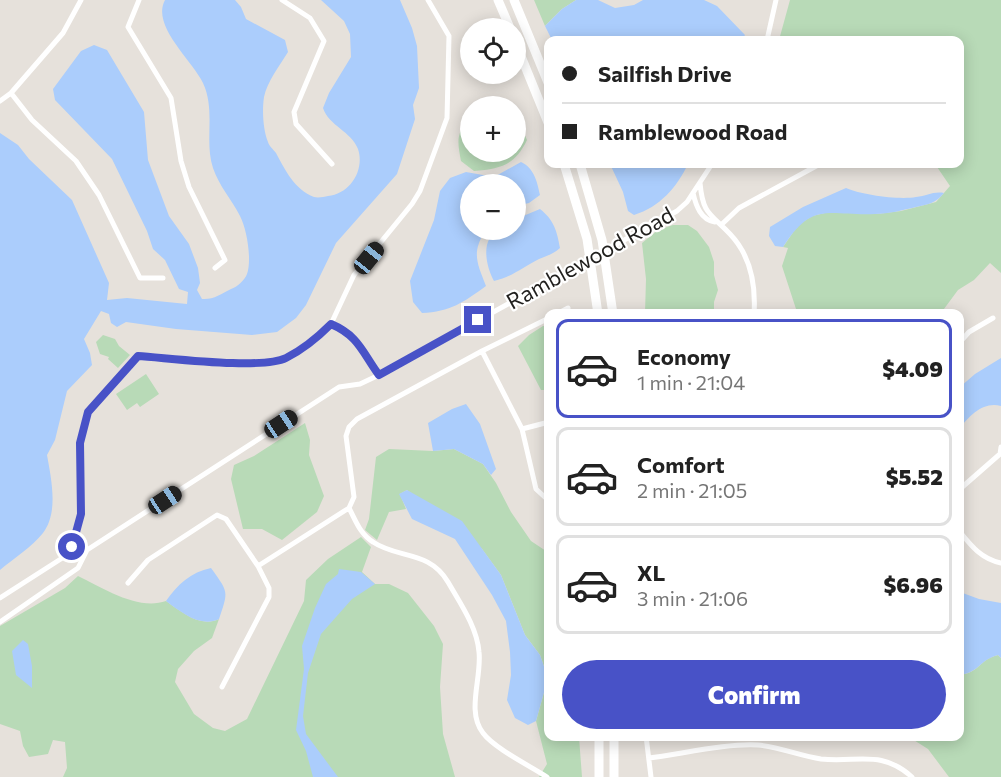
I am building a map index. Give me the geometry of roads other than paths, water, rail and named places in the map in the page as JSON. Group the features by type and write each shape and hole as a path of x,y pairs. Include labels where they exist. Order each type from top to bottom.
{"highway":[{"path":"498,0 506,18"},
{"path":"514,0 544,73"},
{"path":"526,69 544,113"},
{"path":"565,168 580,212 588,247 597,309"},
{"path":"581,168 602,240 612,309"},
{"path":"599,777 600,741"},
{"path":"614,741 614,777"}],"street":[{"path":"0,101 10,93 63,33 81,0"},
{"path":"139,0 128,27 171,98 180,161 189,187 225,260 215,268"},
{"path":"282,0 310,18 324,41 294,112 296,124 332,164"},
{"path":"0,598 67,555 72,547 81,514 80,443 88,412 138,356 256,364 285,359 321,334 331,324 354,276 416,197 447,118 449,36 428,0"},
{"path":"768,36 776,0"},
{"path":"10,93 32,120 76,161 99,195 140,278 163,278"},
{"name":"Ramblewood Road","path":"0,622 78,567 87,550 97,543 339,387 360,384 379,375 676,211 687,202 709,168"},
{"path":"718,223 739,208 813,168"},
{"path":"700,182 701,209"},
{"path":"693,193 701,209 739,245 751,270 755,296 754,309"},
{"path":"687,202 694,209 701,209"},
{"path":"964,338 969,332 993,318"},
{"path":"258,566 350,508 354,497 346,436 349,427 357,419 482,351 544,320"},
{"path":"331,324 353,336 379,375"},
{"path":"482,351 522,429 536,489 544,496"},
{"path":"522,429 544,423"},
{"path":"964,486 1000,454 1001,447"},
{"path":"350,508 363,534 374,543 424,560 436,567 446,579 476,635 480,671 475,711 477,724 492,742 547,777"},
{"path":"128,583 148,560 217,515 226,519 258,566 269,588 269,597 222,687"},
{"path":"964,537 978,553 990,561 1001,563"},
{"path":"647,741 651,777"},
{"path":"649,758 756,745 775,747 822,759 876,758 891,762 904,769 912,777"}],"water":[{"path":"165,0 235,0 246,19 285,40 288,52 271,80 264,97 265,132 269,145 291,179 307,194 319,197 343,191 354,180 360,157 355,143 330,119 323,108 329,93 351,57 350,34 344,21 321,0 400,0 417,46 419,88 413,105 415,119 397,174 336,243 306,305 296,318 277,332 252,335 176,329 126,322 117,327 111,323 109,314 101,311 84,339 92,365 67,391 55,440 47,455 52,495 48,525 34,543 0,570 0,133 18,145 29,159 72,200 109,283 107,300 127,298 187,304 188,292 179,289 165,260 153,249 147,231 112,159 55,100 53,89 81,51 94,45 107,50 144,112 148,160 169,216 189,244 198,268 200,283 197,290 202,299 213,298 233,288 243,281 247,274 249,253 245,229 213,168 209,147 210,115 207,94 198,74 175,43 163,21 162,10"},
{"path":"576,0 598,0 615,8 634,5 643,0 704,0 717,6 745,35 550,36 545,26 562,9"},
{"path":"521,162 532,171 540,195 526,204 526,174 499,174"},
{"path":"612,168 686,168 679,181 667,195 652,207 634,215 628,211 623,192"},
{"path":"460,174 460,240 480,240 477,258 486,286 456,305 441,311 422,313 413,302 410,281 434,220 440,191 450,178"},
{"path":"846,188 871,195 900,198 944,193 928,204 891,213 833,213 813,216 803,222 783,247 775,246 769,236 770,227 803,207"},
{"path":"540,209 549,217 558,236 560,248 494,281 487,260 487,245 490,240 526,240 526,215"},
{"path":"1001,358 1001,406 983,407 964,423 964,384"},
{"path":"466,404 480,424 496,469 491,475 483,464 454,449 433,451 428,423"},
{"path":"407,490 462,521 501,575 525,635 540,655 544,666 544,692 536,721 528,725 515,718 507,700 511,675 506,621 492,595 455,539 412,519 399,494"},
{"path":"211,568 225,592 219,619 205,622 191,618 166,601 185,580"},
{"path":"339,569 361,572 375,584 352,599 321,634 308,673 303,716 306,734 338,777 313,777 306,751 296,730 304,669 302,646 326,584 338,574"},
{"path":"964,593 1001,603 1001,658 998,655 992,657 964,674"},
{"path":"23,640 28,644 32,666 32,688 16,675 12,651"}]}
